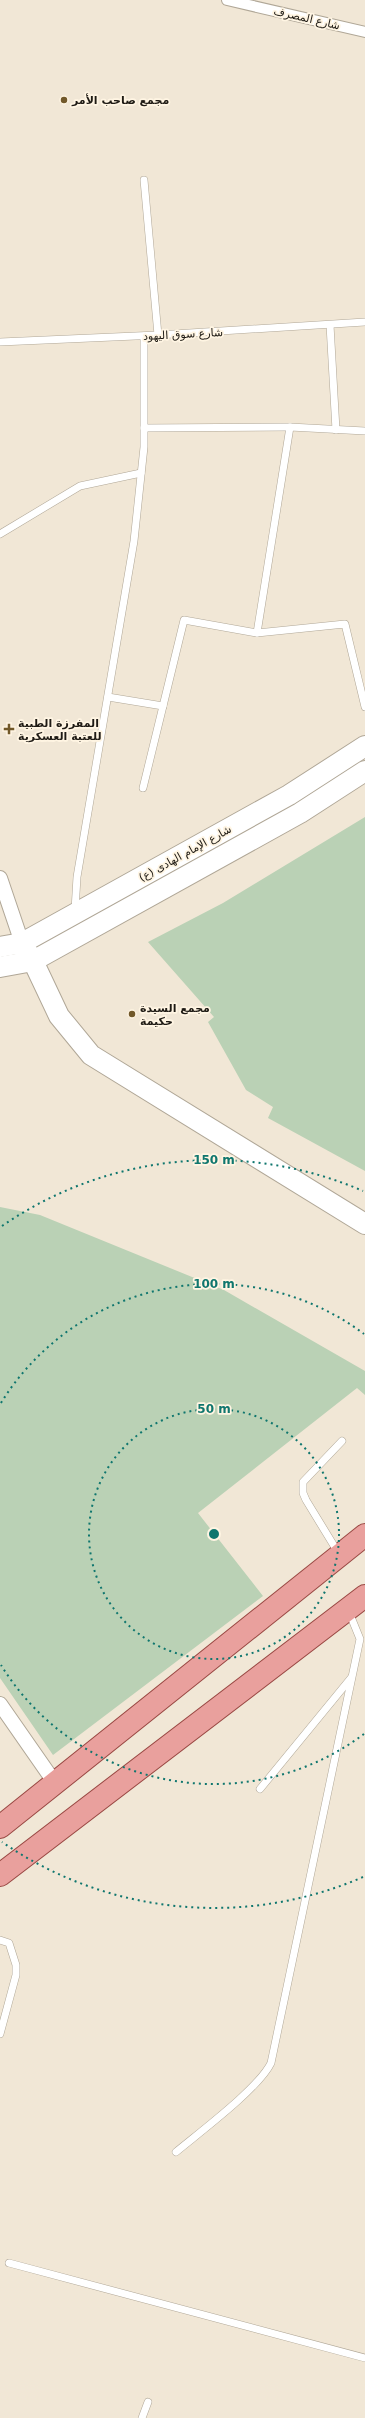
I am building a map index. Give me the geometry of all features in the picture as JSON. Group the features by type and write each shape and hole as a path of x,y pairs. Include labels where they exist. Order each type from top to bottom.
{"main road":[{"name":"شارع الإمام الهادی (ع)","path":"0,947 22,943 75,914 289,795 365,746"},
{"name":"شارع الإمام الهادی (ع)","path":"0,967 33,961 300,814 365,771"},
{"path":"22,943 33,961 59,1016 91,1055 365,1224"},
{"path":"0,1827 365,1536"},
{"path":"0,1874 365,1596"}],"street":[{"name":"شارع المصرف","path":"227,0 365,32"},
{"path":"0,878 22,943"},
{"path":"0,1704 55,1783"}],"lane":[{"path":"144,180 158,335"},
{"name":"شارع سوق اليهود","path":"0,342 144,336 365,322"},
{"path":"330,325 336,430"},
{"path":"75,914 77,877 134,540 144,428 144,336"},
{"path":"257,633 290,427"},
{"path":"144,428 290,427 365,431"},
{"path":"0,534 80,486 141,473"},
{"path":"143,788 184,620 257,633 345,624 365,707"},
{"path":"108,697 163,706"},
{"path":"340,1556 306,1500 303,1493 303,1482 342,1441"},
{"path":"176,2152 254,2085 267,2072 271,2064 362,1635 348,1610"},
{"path":"260,1789 353,1677"},
{"path":"0,1940 9,1943 16,1965 16,1975 0,2034"},
{"path":"8,2263 365,2358"},
{"path":"142,2418 148,2402"}],"green space":[{"path":"365,817 365,1171 268,1118 273,1107 246,1090 208,1022 214,1017 148,942 223,903"},
{"path":"0,1207 40,1215 224,1290 365,1371 365,1395 357,1388 198,1513 263,1596 53,1755 0,1678"}],"place":[{"name":"مجمع صاحب الأمر","path":"64,100"},
{"name":"المفرزة الطبية للعتبة العسكرية","path":"9,729"},
{"name":"مجمع السيدة حكيمة","path":"132,1014"}]}
